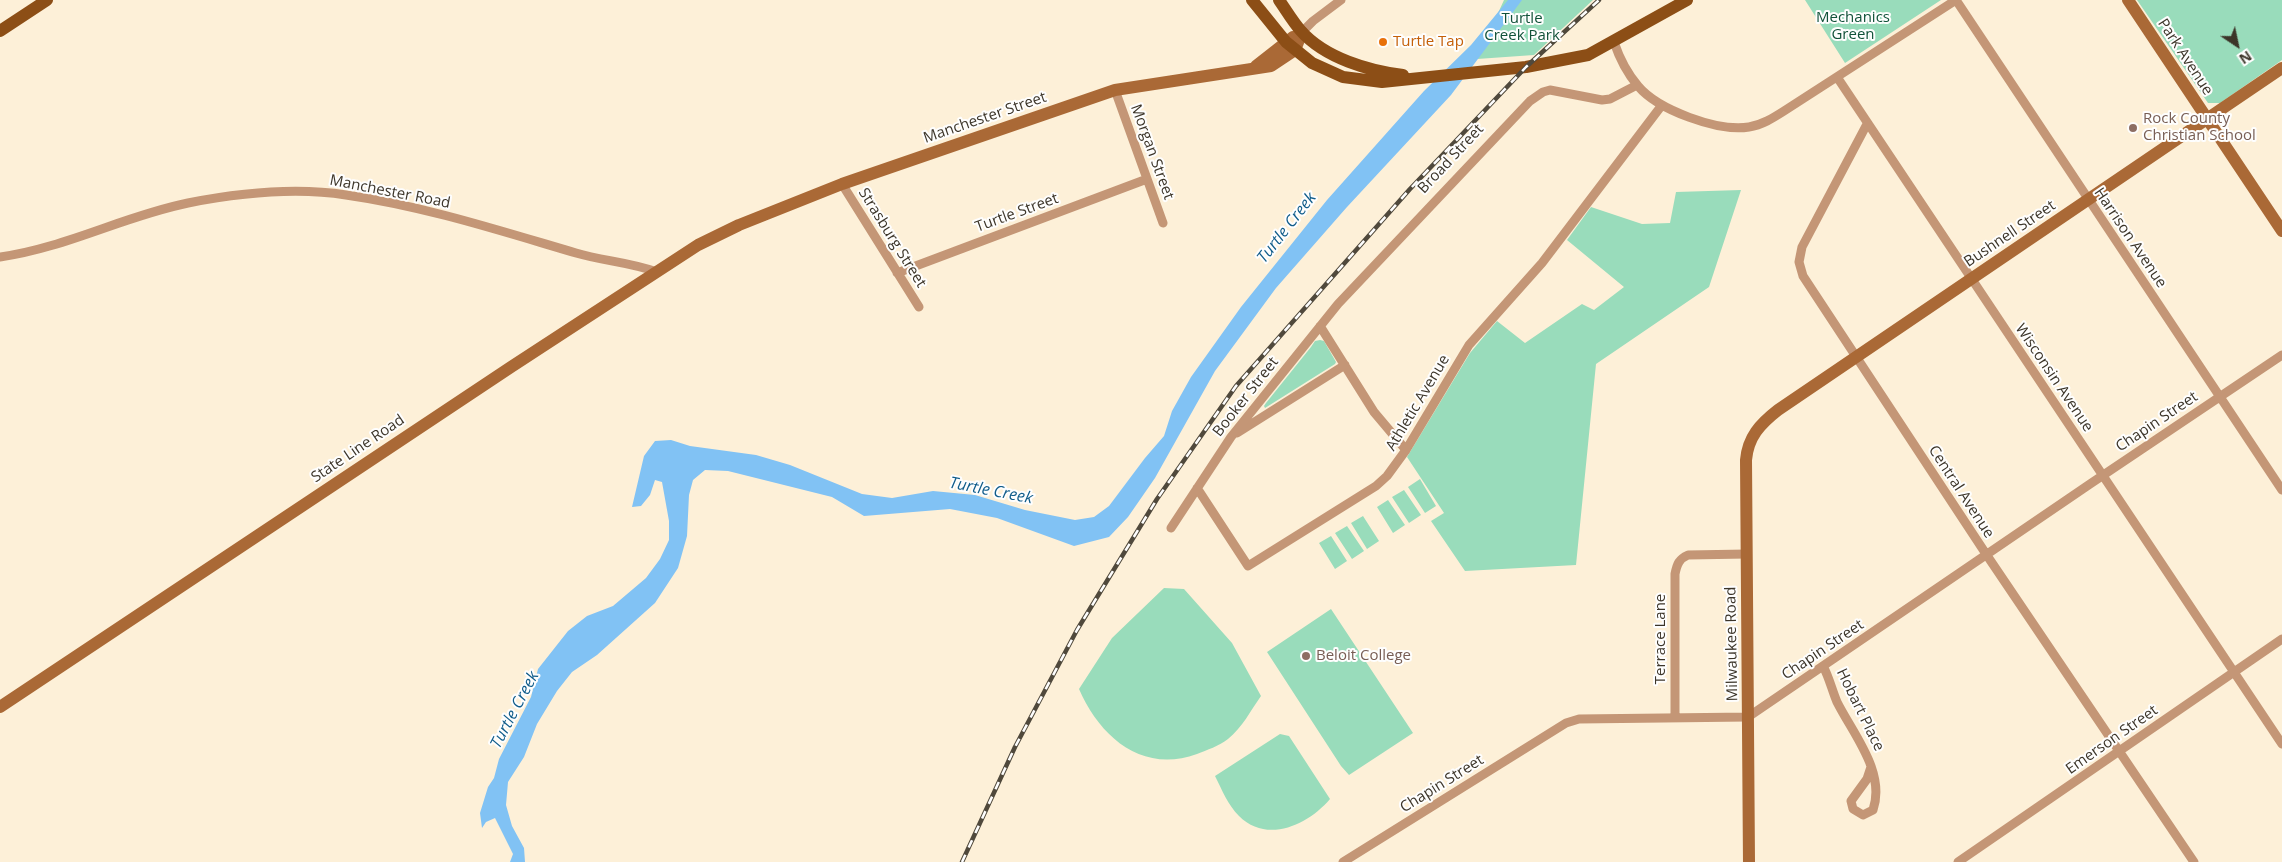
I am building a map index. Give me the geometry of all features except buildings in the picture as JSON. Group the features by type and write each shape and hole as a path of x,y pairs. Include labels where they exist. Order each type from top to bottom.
{"main road":[{"path":"0,31 47,0"},
{"path":"1252,0 1290,46 1312,63 1343,77 1382,82 1526,67 1588,55 1687,0"},
{"path":"1279,0 1302,32 1339,57 1377,70 1420,77"}],"street":[{"path":"1302,32 1313,21 1341,0"},
{"path":"1614,42 1620,58 1637,85 1662,105 1682,115 1708,122 1732,127 1752,126 1769,120 1956,0"},
{"name":"Harrison Avenue","path":"1956,0 2282,490"},
{"name":"Park Avenue","path":"2128,0 2282,231"},
{"name":"Manchester Street","path":"739,225 842,184 1115,90 1164,81 1250,70 1290,46 1302,32"},
{"name":"Bushnell Street","path":"1757,429 1778,410 2282,68"},
{"name":"Wisconsin Avenue","path":"1837,77 2282,744"},
{"name":"Broad Street","path":"1320,326 1338,304 1482,149 1536,96 1550,90 1602,100 1610,99 1637,85"},
{"name":"Morgan Street","path":"1115,90 1163,223"},
{"name":"Athletic Avenue","path":"1197,488 1248,566 1376,486 1387,476 1406,450 1469,345 1542,263 1662,105"},
{"name":"Central Avenue","path":"1867,124 1802,247 1799,262 1803,276 1986,554 2194,862"},
{"name":"Turtle Street","path":"897,273 1147,180"},
{"name":"Strasburg Street","path":"842,184 919,307"},
{"name":"Manchester Road","path":"0,257 36,250 147,212 188,203 260,193 320,192 346,195 416,209 484,226 580,254 634,264 657,272"},
{"name":"State Line Road","path":"0,707 698,245 739,225"},
{"path":"1320,326 1374,412 1406,450"},
{"name":"Booker Street","path":"1197,488 1231,437 1320,326"},
{"name":"Chapin Street","path":"1343,862 1566,723 1579,719 1748,717 2102,475 2282,355"},
{"path":"1231,437 1345,365"},
{"name":"Milwaukee Road","path":"1749,862 1746,460 1747,447 1757,429"},
{"path":"1171,528 1197,488"},
{"name":"Terrace Lane","path":"1675,717 1675,574 1679,561 1688,555 1747,554"},
{"name":"Emerson Street","path":"1958,862 2282,639"},
{"name":"Hobart Place","path":"1823,666 1837,701 1870,758 1875,795 1874,805 1873,810 1863,815 1853,809 1851,801 1867,779 1871,767"}],"green space":[{"name":"Turtle Creek Park","path":"1504,0 1593,0 1534,55 1477,59"},
{"name":"Mechanics Green","path":"1805,0 1941,0 1845,63"},
{"path":"2137,0 2282,0 2282,60 2220,103 2208,103"},
{"path":"1741,190 1709,287 1596,364 1576,565 1465,571 1431,521 1444,513 1407,457 1470,353 1497,321 1525,343 1582,304 1594,310 1624,287 1567,240 1591,207 1642,224 1670,223 1676,192"},
{"path":"1315,341 1324,341 1336,362 1335,364 1265,408 1266,403"},
{"path":"1420,479 1436,506 1425,513 1408,487"},
{"path":"1404,490 1421,515 1409,523 1392,497"},
{"path":"1388,500 1405,525 1393,533 1377,507"},
{"path":"1363,516 1379,541 1367,549 1351,523"},
{"path":"1347,526 1364,551 1352,559 1335,533"},
{"path":"1331,536 1347,561 1335,569 1319,543"},
{"path":"1164,588 1184,589 1232,643 1261,696 1242,724 1228,739 1217,746 1197,754 1177,759 1158,759 1141,755 1125,747 1111,736 1099,722 1079,689 1112,638"},
{"path":"1331,609 1413,733 1349,775 1341,766 1267,652"},
{"path":"1280,734 1289,736 1330,799 1310,817 1299,823 1287,828 1262,829 1250,824 1235,812 1215,776"}],"water":[{"path":"1508,0 1522,0 1451,95 1347,207 1276,288 1215,371 1155,478 1128,517 1109,537 1074,546 997,518 950,509 864,516 832,497 728,471 705,470 693,480 689,495 687,536 678,568 655,603 597,655 572,672 557,691 537,724 524,757 508,782 506,805 512,826 524,848 525,862 510,862 513,854 495,818 486,822 482,828 480,813 488,787 494,778 499,759 531,697 538,669 568,631 587,616 613,606 646,578 660,559 669,540 669,521 662,482 655,480 650,495 641,506 632,507 644,456 655,441 671,440 690,446 756,455 790,465 862,494 892,498 933,491 975,495 1025,510 1075,520 1094,517 1109,506 1164,436 1172,411 1191,377 1241,307 1327,200 1424,91 1471,45"}],"railway":[{"path":"962,862 1015,747 1077,630 1157,499 1236,386 1410,189 1526,67 1599,0"}],"place":[{"name":"Turtle Tap","path":"1383,42"},
{"name":"Rock County Christian School","path":"2133,128"},
{"name":"Beloit College","path":"1306,656"}],"water label":[{"name":"Turtle Creek","path":"1287,228"},
{"name":"Turtle Creek","path":"991,491"},
{"name":"Turtle Creek","path":"515,710"}]}
